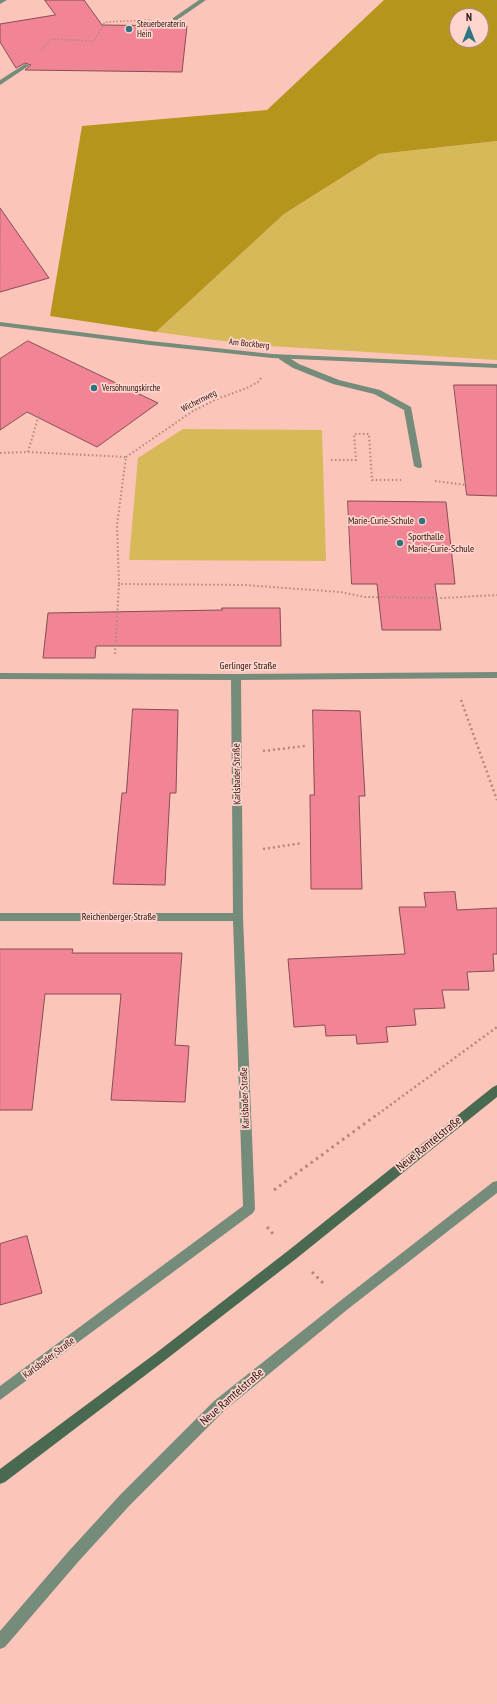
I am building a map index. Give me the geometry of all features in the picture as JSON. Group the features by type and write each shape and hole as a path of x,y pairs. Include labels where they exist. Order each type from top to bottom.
{"main road":[{"name":"Neue Ramtelstraße","path":"0,1477 232,1301 497,1090"}],"street":[{"path":"0,2 4,0"},
{"path":"175,19 203,0"},
{"path":"0,83 27,65"},
{"name":"Am Bockberg","path":"0,324 150,344 282,357 497,366"},
{"path":"282,357 296,366 336,382 378,392 408,409 418,466"},
{"name":"Gerlinger Straße","path":"0,676 236,677 497,674"},
{"name":"Karlsbader Straße","path":"0,1394 249,1209 238,917 236,677"},
{"name":"Reichenberger Straße","path":"0,917 238,917"},
{"name":"Neue Ramtelstraße","path":"0,1642 73,1557 219,1406 344,1305 497,1186"}],"path":[{"path":"27,65 52,39 94,41 105,22 175,19"},
{"name":"Wichernweg","path":"126,457 189,412 229,394 249,388 259,381 272,356"},
{"path":"28,452 40,411"},
{"path":"331,460 356,460 354,434 369,434 372,480 402,480"},
{"path":"0,453 28,452 126,457 117,525 118,584 113,676"},
{"path":"118,584 245,585 340,592 365,597 443,598 497,595"},
{"path":"453,675 497,800"},
{"path":"237,756 305,746"},
{"path":"238,855 270,847 302,843"},
{"path":"249,1209 497,1027"}],"shaded area":[{"path":"384,0 497,0 497,141 379,154 284,214 156,332 50,316 82,126 267,110"},
{"path":"497,141 497,360 253,345 156,332 284,214 379,154"},
{"path":"183,429 322,430 326,561 129,560 138,458"}],"building":[{"path":"45,0 84,0 102,25 187,26 182,72 25,70 31,65 25,63 16,68 0,42 0,24 55,15"},
{"path":"0,208 49,278 0,292"},
{"name":"Versöhnungskirche","path":"28,341 158,403 97,447 27,412 0,430 0,359"},
{"path":"454,385 497,385 497,496 467,495"},
{"name":"Sporthalle Marie-Curie-Schule","path":"348,501 446,502 455,584 435,584 441,630 382,630 377,584 352,584"},
{"path":"222,608 280,608 281,646 96,646 95,658 43,658 48,613 222,610"},
{"path":"133,709 178,710 176,793 170,793 165,885 113,884 122,793 126,793"},
{"path":"313,710 360,711 365,796 359,796 362,889 311,889 310,795 314,795"},
{"path":"455,892 457,910 497,908 497,954 493,954 494,971 467,972 469,990 442,990 445,1008 414,1009 416,1025 386,1027 388,1042 357,1044 356,1035 326,1036 325,1025 294,1027 288,959 405,954 399,907 426,907 424,893"},
{"path":"0,949 73,949 72,953 182,953 175,1045 189,1046 185,1102 111,1100 121,994 45,994 32,1110 0,1110"},
{"path":"27,1236 42,1293 0,1305 0,1244"}],"place":[{"name":"Steuerberaterin Hein","path":"129,29"},
{"name":"Versöhnungskirche","path":"94,388"},
{"name":"Marie-Curie-Schule","path":"422,521"},
{"name":"Sporthalle Marie-Curie-Schule","path":"400,543"}]}
